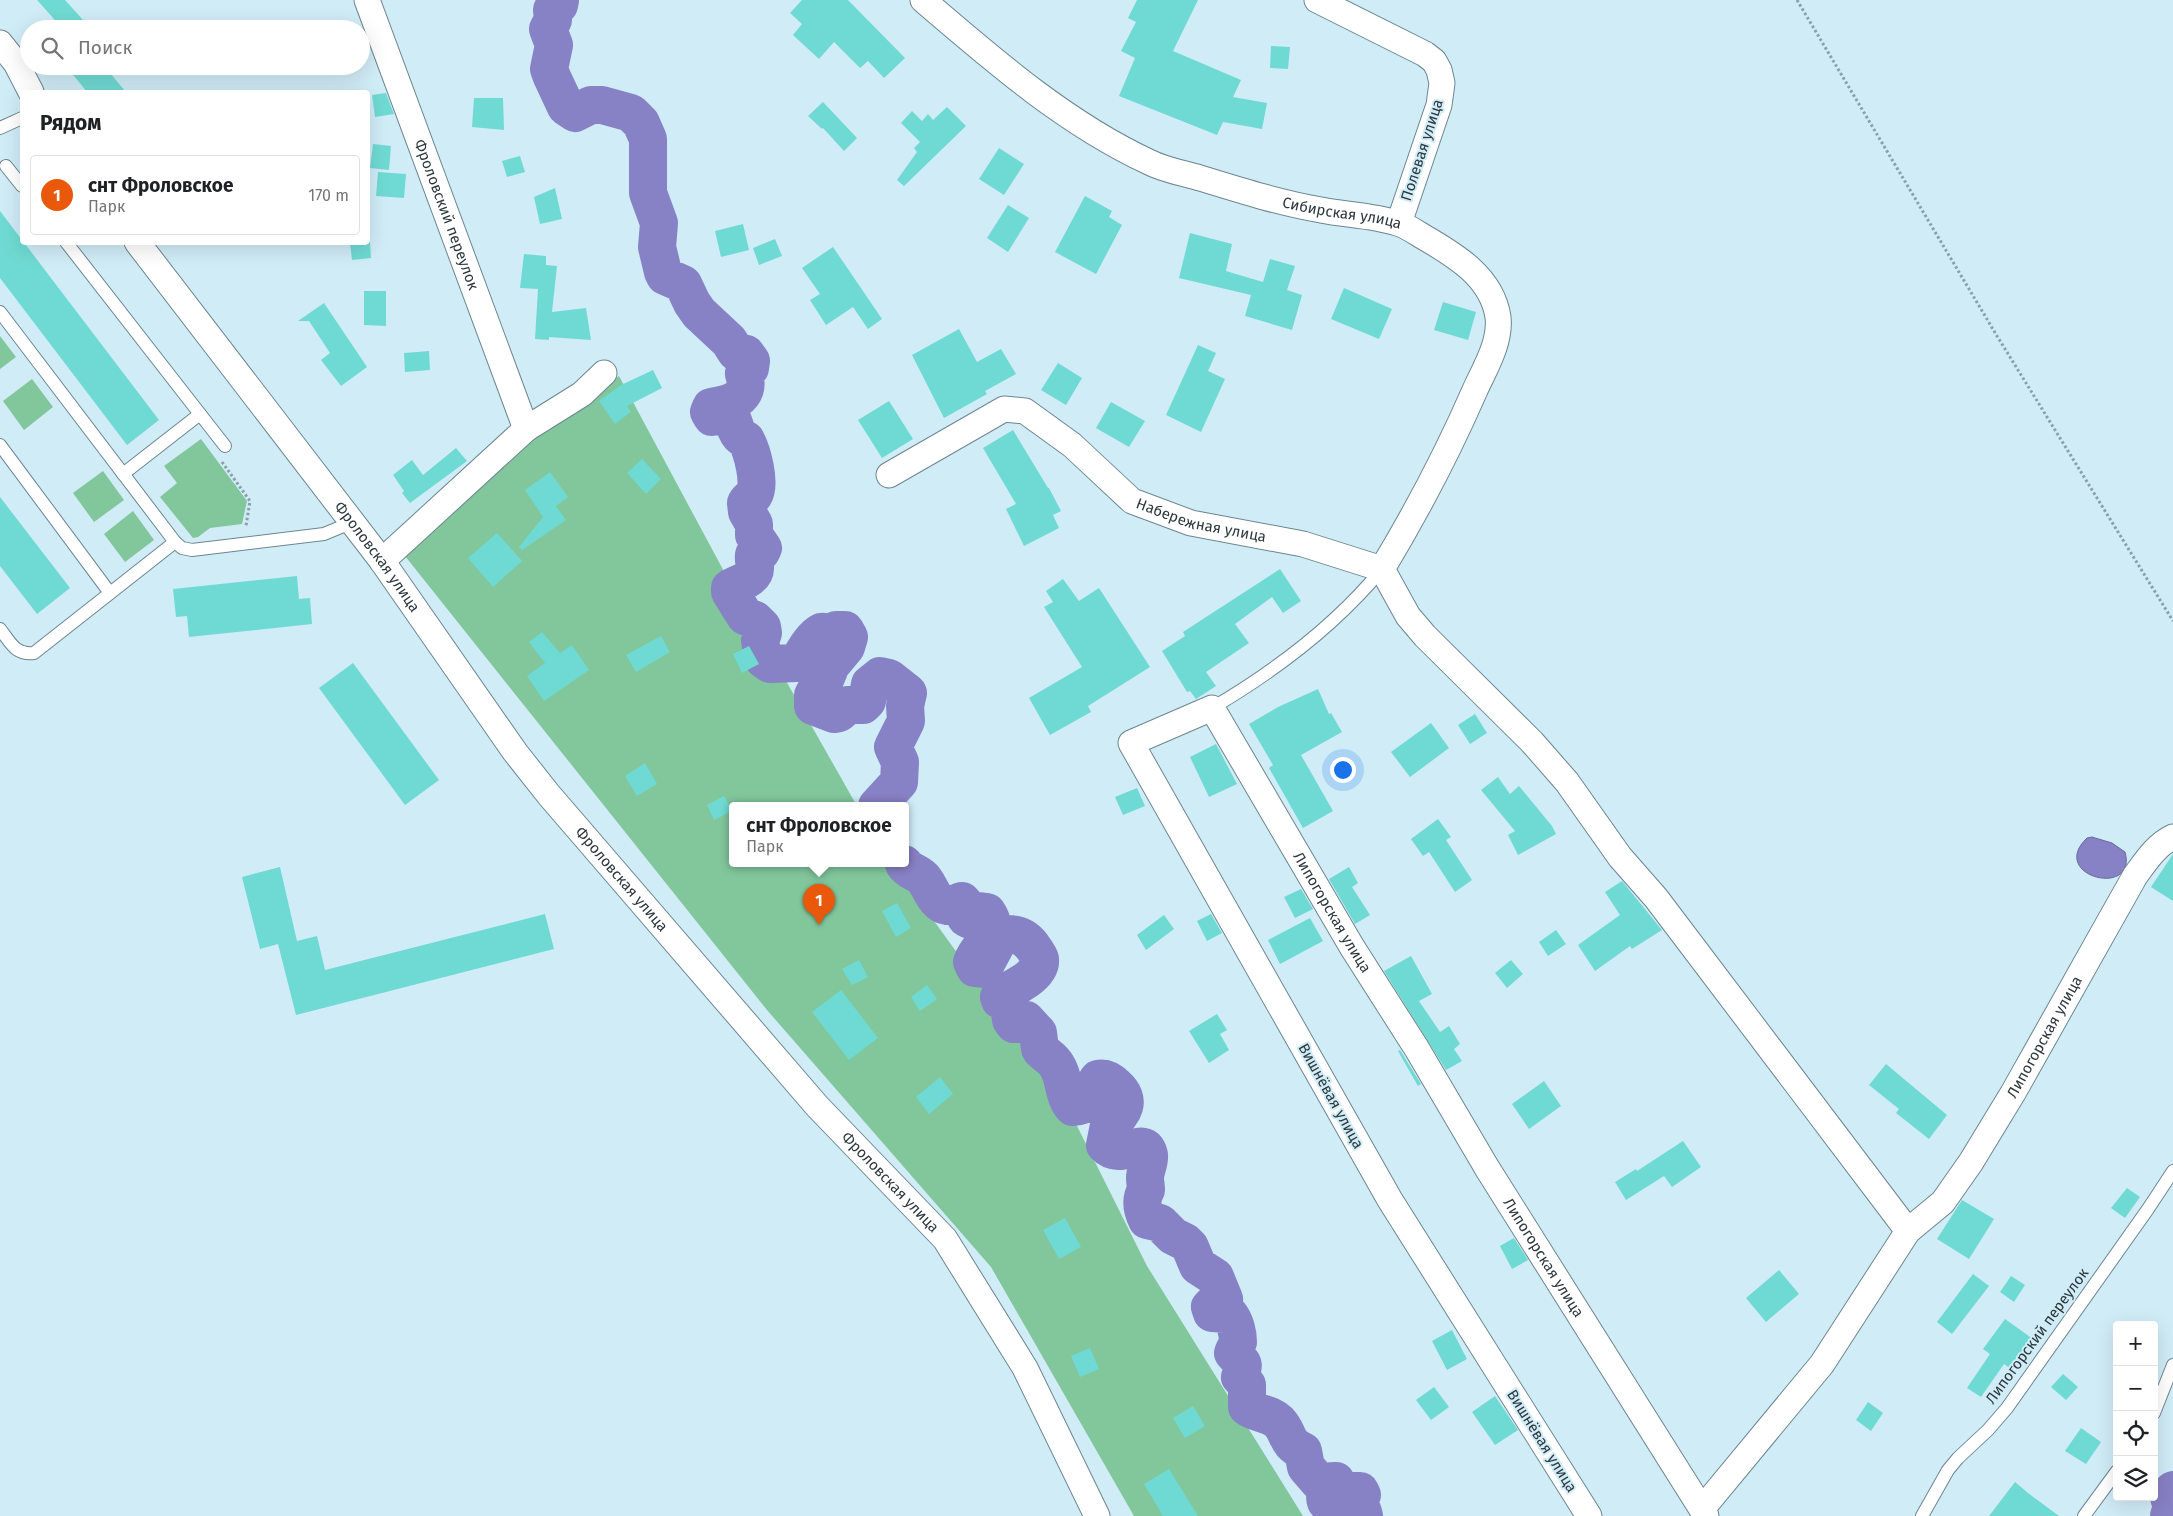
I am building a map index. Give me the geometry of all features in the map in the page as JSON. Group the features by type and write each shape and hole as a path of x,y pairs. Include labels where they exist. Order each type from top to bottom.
{"street":[{"name":"Фроловский переулок","path":"367,0 526,429"},
{"name":"Сибирская улица","path":"922,0 1015,77 1090,130 1151,163 1226,186 1321,210 1352,213 1399,223 1451,253 1475,272 1486,286 1493,300 1498,319 1496,338 1491,355 1450,447 1417,510 1382,569"},
{"name":"Полевая улица","path":"1317,0 1418,50 1434,61 1439,70 1442,84 1439,105 1399,223"},
{"path":"0,43 20,71"},
{"path":"22,75 30,90"},
{"name":"Фроловская улица","path":"139,245 382,561 515,752 580,832 817,1106 945,1239 1024,1368 1097,1516"},
{"path":"382,561 526,429 582,394 604,373"},
{"name":"Набережная улица","path":"889,475 1004,409 1025,411 1072,445 1132,501 1191,523 1303,544 1382,569"},
{"path":"1382,569 1408,616 1425,636 1532,742 1567,782 1620,857 1656,898 1908,1231"},
{"name":"Липогорская улица","path":"1212,708 1352,947 1704,1512 1822,1364 1908,1231 1943,1202 1971,1162 2013,1093 2135,876 2149,856 2160,845 2173,837"},
{"name":"Вишнёвая улица","path":"1212,708 1131,743 1390,1200 1589,1516"}],"lane":[{"path":"0,128 20,119"},
{"path":"6,166 20,184"},
{"path":"68,245 225,446"},
{"path":"0,312 175,542 182,548 192,550 324,534 352,522"},
{"path":"123,474 200,414"},
{"path":"0,445 110,593"},
{"path":"0,629 16,650 23,654 34,653 175,542"},
{"path":"1212,708 1246,688 1310,640 1357,598 1382,569"},
{"name":"Липогорский переулок","path":"1922,1516 1948,1470 2007,1408 2173,1171"},
{"path":"2155,1411 2173,1365"},
{"path":"2084,1516 2113,1476"}],"path":[{"path":"1797,0 1997,336 2173,621"},
{"path":"225,446 219,451 218,456 250,501 242,544"}],"green space":[{"path":"0,336 16,357 0,369"},
{"path":"619,376 727,577 855,802 729,802 729,867 895,867 1066,1104 1147,1266 1303,1516 1134,1516 991,1267 767,1010 401,551 533,438"},
{"path":"32,379 53,407 24,430 3,401"},
{"path":"201,439 247,501 242,524 210,528 198,537 193,538 160,497 177,483 164,466"},
{"path":"103,471 124,500 94,522 73,493"},
{"path":"133,511 154,540 125,562 104,534"}],"shaded area":[{"path":"2092,837 2112,843 2125,852 2125,866 2119,875 2108,878 2096,877 2085,872 2078,863 2078,851 2087,838"}],"building":[{"path":"37,0 65,0 83,20 55,20"},
{"path":"802,0 848,0 905,58 884,78 868,61 860,68 834,42 819,59 793,35 802,24 790,13"},
{"path":"1137,0 1198,0 1173,51 1241,80 1233,97 1267,103 1262,129 1223,122 1217,135 1119,96 1135,58 1121,51 1136,22 1128,18"},
{"path":"1271,46 1290,47 1288,69 1270,68"},
{"path":"73,75 112,75 124,90 85,90"},
{"path":"386,93 394,114 375,117 372,95"},
{"path":"474,98 503,98 504,130 472,127"},
{"path":"823,102 857,138 844,151 823,128 808,116"},
{"path":"947,107 966,126 904,186 897,180 917,152 914,148 920,142 901,123 912,111 922,121 928,114 933,120"},
{"path":"373,144 391,146 389,170 370,168"},
{"path":"999,148 1024,164 1004,195 979,179"},
{"path":"520,156 525,172 507,177 502,161"},
{"path":"378,172 406,174 404,198 376,196"},
{"path":"555,188 562,219 540,224 534,197"},
{"path":"1085,196 1112,211 1109,217 1122,225 1096,274 1055,252"},
{"path":"1008,205 1029,218 1008,252 987,238"},
{"path":"0,211 20,237 20,245 26,245 159,420 127,445 0,278"},
{"path":"743,224 749,250 721,257 715,231"},
{"path":"1190,233 1232,244 1226,271 1263,282 1270,259 1295,266 1287,290 1302,295 1292,330 1245,316 1251,295 1179,278"},
{"path":"775,239 782,256 759,265 753,248"},
{"path":"370,241 371,258 352,260 350,245 370,245"},
{"path":"833,247 882,319 868,329 853,307 826,325 810,300 820,294 802,268"},
{"path":"524,254 546,256 546,265 557,266 552,312 586,308 591,340 549,337 549,340 535,339 538,289 520,288"},
{"path":"1344,288 1392,309 1379,339 1331,319"},
{"path":"364,291 386,291 386,326 364,325"},
{"path":"1443,302 1476,312 1468,340 1434,330"},
{"path":"324,303 367,367 341,386 321,360 330,353 309,321 298,321"},
{"path":"959,329 977,362 1001,349 1016,374 985,391 987,394 944,418 912,355"},
{"path":"1198,345 1216,353 1208,371 1225,379 1201,432 1166,415"},
{"path":"429,351 430,370 405,372 404,353"},
{"path":"1058,363 1082,378 1066,405 1041,390"},
{"path":"653,370 662,388 627,406 631,412 615,424 599,401 621,385"},
{"path":"889,401 913,439 882,458 858,420"},
{"path":"1111,402 1145,421 1129,447 1096,428"},
{"path":"1013,430 1061,511 1053,515 1059,528 1024,546 1006,509 1016,504 983,448"},
{"path":"456,448 467,461 410,503 402,493 404,491 393,475 412,460 423,475"},
{"path":"642,459 661,479 646,494 627,473"},
{"path":"550,472 568,497 556,506 566,520 522,550 519,547 543,517 525,490"},
{"path":"0,497 70,588 37,614 0,566"},
{"path":"497,533 522,561 493,587 468,558"},
{"path":"1280,569 1301,601 1283,613 1272,597 1235,624 1249,643 1206,672 1216,686 1196,699 1190,691 1187,692 1162,651 1185,636 1183,632"},
{"path":"297,576 299,599 310,598 312,624 189,637 187,616 176,617 173,589"},
{"path":"1063,579 1079,601 1099,588 1150,667 1088,706 1091,712 1050,735 1029,698 1082,667 1044,607 1053,602 1046,591"},
{"path":"542,632 560,653 572,645 589,670 544,701 527,676 545,663 529,642"},
{"path":"661,636 670,652 636,672 626,655"},
{"path":"749,646 759,664 742,673 733,654"},
{"path":"353,663 439,780 405,805 319,688"},
{"path":"1318,689 1329,714 1331,713 1342,732 1301,755 1333,811 1303,828 1269,768 1273,765 1249,724 1278,707"},
{"path":"1475,714 1487,733 1470,744 1458,725"},
{"path":"1431,723 1449,748 1410,777 1391,752"},
{"path":"1216,744 1237,784 1209,797 1190,757"},
{"path":"645,763 657,784 637,796 625,776"},
{"path":"1498,777 1510,794 1519,786 1552,826 1556,834 1518,855 1508,835 1515,831 1481,790"},
{"path":"1137,788 1145,806 1123,815 1115,797"},
{"path":"724,796 729,805 729,812 714,820 707,805"},
{"path":"1438,819 1451,837 1446,840 1472,880 1455,892 1429,852 1423,856 1411,839"},
{"path":"2173,854 2173,901 2151,887"},
{"path":"280,867 297,941 317,936 325,970 545,914 554,949 296,1015 278,944 260,949 242,877"},
{"path":"1349,867 1358,883 1352,887 1370,915 1355,924 1329,879"},
{"path":"1622,881 1662,930 1632,949 1630,946 1595,971 1578,945 1620,915 1605,892"},
{"path":"1301,889 1313,909 1295,918 1284,897"},
{"path":"897,903 911,928 896,937 882,911"},
{"path":"1211,914 1222,933 1207,941 1197,921"},
{"path":"1164,915 1174,929 1146,950 1137,935"},
{"path":"1310,918 1323,941 1280,964 1268,940"},
{"path":"1556,930 1566,944 1548,956 1539,942"},
{"path":"1411,956 1432,994 1419,1001 1440,1032 1449,1026 1460,1044 1454,1049 1462,1061 1446,1070 1384,971"},
{"path":"859,960 868,977 852,985 842,969"},
{"path":"1511,960 1523,974 1507,988 1495,973"},
{"path":"927,985 937,999 920,1011 911,997"},
{"path":"841,990 878,1038 849,1060 812,1012"},
{"path":"1217,1014 1227,1030 1220,1034 1229,1050 1209,1063 1189,1031"},
{"path":"1400,1050 1421,1084 1418,1086 1398,1051"},
{"path":"1886,1064 1947,1115 1929,1139 1896,1113 1899,1109 1869,1085"},
{"path":"940,1077 953,1094 929,1114 916,1097"},
{"path":"1544,1081 1561,1106 1529,1129 1512,1104"},
{"path":"1683,1141 1701,1167 1672,1187 1664,1176 1626,1200 1615,1182 1636,1169 1637,1171"},
{"path":"2127,1188 2140,1197 2125,1218 2111,1208"},
{"path":"1962,1200 1994,1219 1969,1259 1937,1239"},
{"path":"1065,1218 1081,1247 1059,1259 1043,1230"},
{"path":"1514,1238 1528,1260 1512,1269 1500,1246"},
{"path":"1779,1270 1799,1294 1766,1322 1746,1298"},
{"path":"1973,1274 1989,1286 1952,1334 1937,1322"},
{"path":"2011,1276 2025,1285 2014,1302 2000,1292"},
{"path":"2005,1319 2033,1339 2011,1369 2004,1364 1981,1397 1967,1388 1990,1354 1983,1349"},
{"path":"1452,1330 1467,1359 1447,1370 1432,1341"},
{"path":"1090,1348 1099,1369 1080,1377 1071,1356"},
{"path":"2063,1374 2078,1387 2066,1400 2051,1387"},
{"path":"1434,1387 1449,1407 1431,1420 1416,1400"},
{"path":"1495,1396 1518,1430 1495,1445 1472,1412"},
{"path":"1868,1402 1883,1413 1871,1431 1856,1420"},
{"path":"1193,1406 1205,1426 1185,1438 1173,1418"},
{"path":"2081,1428 2101,1442 2086,1464 2065,1451"},
{"path":"1169,1469 1198,1516 1163,1516 1144,1484"},
{"path":"2015,1482 2028,1493 2059,1516 1989,1516"}],"waterway":[{"path":"560,0 559,5 552,10 553,20 548,29 554,45 549,69 566,107 575,113 591,105 602,105 631,113 641,123 648,139 648,193 659,223 657,247 663,272 665,276 683,284 699,313 729,341 736,352 746,354 751,361 750,368 744,374 746,382 742,395 731,402 711,407 709,412 712,417 724,414 731,417 738,433 746,440 755,467 756,490 746,503 747,512 754,524 754,535 763,548 761,552 754,555 755,571 753,575 730,588 730,592 745,616 755,620 762,627 763,633 760,641 763,659 770,664 797,663 818,634 821,632 833,634 836,630 845,630 849,637 846,647 831,665 823,685 813,695 813,706 834,714 839,713 848,705 863,705 867,701 870,684 880,676 889,678 908,693 905,706 906,721 893,747 900,762 899,782 881,802"},
{"path":"907,867 926,881 936,898 943,905 951,906 962,901 967,907 966,918 970,920 975,918 979,911 987,912 991,919 991,932 975,955 972,962 975,968 983,969 998,941 1008,934 1024,939 1035,950 1040,959 1036,971 1019,985 1001,993 999,997 1000,1000 1009,1004 1011,1020 1014,1024 1018,1024 1021,1019 1026,1020 1038,1033 1040,1049 1053,1061 1060,1071 1067,1098 1073,1107 1084,1104 1087,1101 1098,1079 1108,1080 1121,1091 1124,1096 1124,1107 1119,1116 1109,1125 1105,1145 1112,1150 1118,1151 1137,1147 1146,1149 1149,1158 1145,1175 1146,1190 1142,1201 1145,1216 1147,1220 1160,1223 1173,1236 1185,1242 1190,1247 1198,1266 1215,1277 1224,1299 1220,1304 1213,1304 1210,1307 1212,1313 1229,1314 1237,1331 1238,1342 1233,1353 1243,1365 1240,1377 1247,1385 1247,1407 1279,1422 1293,1445 1303,1451 1306,1467 1319,1482 1336,1481 1336,1486 1326,1494 1326,1502 1335,1503 1353,1491 1360,1491 1362,1495 1355,1498 1354,1503 1363,1512 1364,1516"},
{"path":"2169,1516 2172,1506 2169,1496 2173,1490"}],"place":[{"name":"снт Фроловское","path":"819,925"}]}
